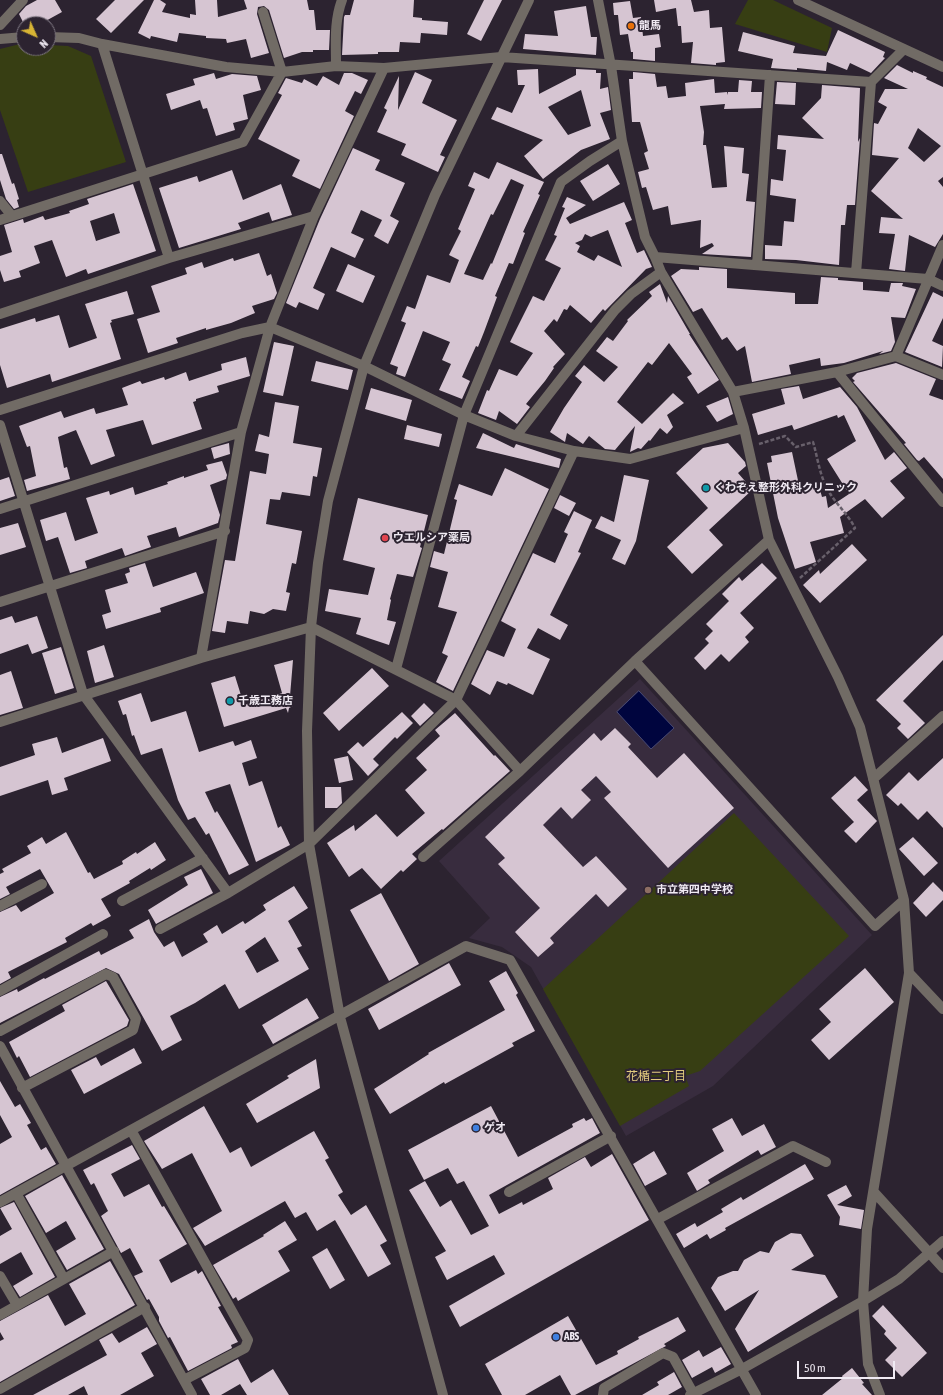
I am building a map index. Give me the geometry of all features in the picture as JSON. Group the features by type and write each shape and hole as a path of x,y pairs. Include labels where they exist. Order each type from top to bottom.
{"street":[{"path":"0,25 23,0"},
{"path":"336,66 337,13 342,0"},
{"path":"443,1395 340,1017 309,844 307,731 311,627 318,563 328,501 364,366 435,195 529,0"},
{"path":"598,0 612,66 622,141 645,237 661,272 733,392 744,428 769,540 850,702 860,727 904,900 909,973 867,1229 863,1301 868,1364 880,1395"},
{"path":"798,0 903,50 943,67"},
{"path":"0,220 243,142 282,72 263,12"},
{"path":"56,37 79,38 102,44 226,67 282,72 336,66 384,68 501,57 612,66 871,82"},
{"path":"0,39 16,38"},
{"path":"102,44 169,258"},
{"path":"856,273 871,82 903,50"},
{"path":"201,658 241,432 270,327 314,216 384,68"},
{"path":"757,264 770,75"},
{"path":"396,669 464,415 516,285 561,182 590,160 622,141"},
{"path":"0,202 12,216"},
{"path":"0,314 169,258 314,216"},
{"path":"896,356 943,246"},
{"path":"655,257 757,264 928,279 943,286"},
{"path":"516,436 615,310 631,294 661,272"},
{"path":"0,410 242,333 270,327 364,366 464,415 516,436 574,451 630,459 744,428"},
{"path":"733,392 837,372 896,356 943,375"},
{"path":"837,372 943,502"},
{"path":"0,425 83,694 228,893"},
{"path":"0,509 241,432"},
{"path":"160,929 228,893 309,844 456,700 574,451"},
{"path":"0,602 224,531"},
{"path":"424,857 520,771 635,661 769,540"},
{"path":"0,722 83,694 201,658 311,627 456,700 520,771"},
{"path":"635,661 875,926 904,900"},
{"path":"873,779 943,716"},
{"path":"122,901 203,858"},
{"path":"0,906 42,884"},
{"path":"0,990 104,934"},
{"path":"0,1202 340,1017 466,946 510,960 658,1219 756,1395"},
{"path":"909,973 943,1009"},
{"path":"0,1031 106,974 113,977 136,1019 133,1030 22,1088"},
{"path":"0,1046 22,1088 114,1250 192,1395"},
{"path":"131,1130 248,1340 245,1348 184,1380"},
{"path":"509,1192 611,1136"},
{"path":"658,1219 793,1146 826,1162"},
{"path":"874,1192 943,1268"},
{"path":"16,1193 64,1279"},
{"path":"603,1395 604,1388 663,1353 673,1357 692,1394 742,1369 863,1301 899,1279 943,1241"},
{"path":"0,1315 114,1250"},
{"path":"0,1276 17,1305"},
{"path":"0,1389 145,1307"}],"path":[{"path":"748,447 785,436 796,447 813,442 824,484 838,506 850,518 855,528 792,585"}],"shaded area":[{"name":"市立第四中学校","path":"640,679 872,935 713,1086 626,1136 531,967 502,947 469,938 490,918 439,861"},
{"path":"639,691 674,728 651,749 617,712"}],"green space":[{"path":"748,0 773,0 832,28 827,52 735,24"},
{"path":"16,45 16,56 56,56 56,45 68,46 91,56 126,162 28,192 0,110 0,49"},
{"path":"734,813 849,936 700,1071 685,1076 689,1086 620,1126 543,989"}],"building":[{"path":"37,0 55,0 62,12 55,16 20,16 19,14 26,6"},
{"path":"115,0 144,0 111,33 96,19"},
{"path":"154,0 160,0 166,4 162,12 190,18 190,14 196,15 195,0 217,0 218,17 247,9 244,0 307,0 309,10 314,10 316,30 330,30 329,50 313,50 313,52 302,52 284,58 269,10 264,6 258,7 257,14 269,53 251,58 246,39 227,43 226,39 206,38 206,36 179,33 177,42 151,36 150,39 138,33"},
{"path":"354,0 414,0 413,17 422,18 422,20 448,22 447,35 421,33 420,43 400,42 399,52 342,55 344,17 345,15 350,15"},
{"path":"484,0 502,0 481,41 467,34"},
{"path":"654,0 691,0 694,12 709,10 710,28 722,27 725,62 716,63 716,65 691,63 693,42 682,43 681,26 678,26 676,8 656,12"},
{"path":"630,1 633,18 641,17 643,36 659,34 661,47 655,48 655,61 633,59 633,52 631,52 628,34 620,35 618,15 614,15 613,3"},
{"path":"586,6 591,37 597,37 596,55 523,49 525,34 558,36 554,11"},
{"path":"838,30 885,52 883,57 885,58 871,73 850,63 847,70 827,62 826,71 797,68 797,70 771,68 773,59 738,51 743,32 795,46 793,53 826,56"},
{"path":"897,65 913,73 913,71 927,77 926,79 943,87 943,177 938,181 943,187 943,234 935,247 909,235 905,271 889,269 895,234 879,233 881,217 903,219 871,191 899,158 872,155 874,123 878,124 887,107 878,102 885,89 908,89 884,78","holes":["918,128 941,146 924,162 908,148"]},
{"path":"538,69 539,94 576,75 576,69 596,70 596,73 601,73 600,89 608,87 611,110 600,113 610,139 581,150 543,179 524,156 543,140 491,119 497,107 512,113 525,85 518,85 517,70","holes":["581,90 591,126 568,135 548,107"]},
{"path":"415,72 432,80 422,103 457,120 440,155 445,157 438,172 401,155 406,144 377,132 387,110 384,108 399,76 398,110"},
{"path":"633,72 655,74 657,87 666,86 668,98 686,96 685,83 714,79 715,93 727,92 728,95 728,92 738,92 739,80 752,81 751,92 762,92 761,108 724,109 725,104 700,106 704,132 703,145 706,145 712,188 727,187 724,146 744,148 742,173 749,174 746,201 755,202 751,257 702,254 714,246 712,243 700,248 701,220 671,225 668,206 653,210 646,187 642,188 638,172 649,169 644,153 648,151 640,122 632,122 629,79 633,79"},
{"path":"214,73 216,79 232,74 257,76 261,90 243,95 248,119 233,123 235,130 216,136 207,108 203,109 200,100 171,110 166,94 195,85 193,79"},
{"path":"344,73 352,73 368,80 361,94 355,91 345,111 354,116 320,189 292,176 300,160 258,139 282,95 278,93 286,78 302,83 304,79 317,86 323,76 339,85"},
{"path":"777,82 796,83 795,105 775,104"},
{"path":"822,85 860,88 858,142 860,138 855,205 847,205 845,225 841,225 839,265 796,260 765,259 765,245 782,246 784,221 794,222 796,199 770,195 771,179 783,181 786,150 777,149 778,135 824,139 802,118 821,98"},
{"path":"353,148 380,160 375,170 405,183 390,216 399,221 388,244 374,236 382,220 361,210 351,233 364,239 355,258 331,247 313,288 325,294 318,310 299,302 296,308 286,303 320,219"},
{"path":"0,154 2,154 12,184 14,183 19,199 17,200 19,207 14,209 6,199 0,180"},
{"path":"497,162 544,182 538,194 540,195 523,232 525,233 513,264 509,263 495,296 497,297 478,347 476,346 462,377 470,381 462,399 439,390 451,364 442,360 450,342 423,331 405,377 396,374 398,367 390,364 406,323 401,321 407,306 415,309 427,275 450,283 459,260 449,255 461,231 458,229 475,189 468,186 474,172 489,179","holes":["511,179 524,185 492,264 491,263 483,280 464,274 491,214 493,215"]},
{"path":"608,164 620,184 593,201 580,181"},
{"path":"232,170 243,200 281,184 292,215 272,221 269,212 238,223 241,229 179,248 159,188 197,176 199,182"},
{"path":"133,184 156,251 88,274 86,269 66,277 52,240 34,246 40,263 19,271 21,277 4,282 0,270 0,256 12,252 4,225 23,219 24,223 43,216 45,220 70,213 69,211 89,204 87,199","holes":["114,213 120,233 96,241 90,221"]},
{"path":"567,197 586,205 566,218 570,224 624,202 632,220 625,223 637,253 644,250 652,267 646,269 605,311 603,309 591,323 570,305 567,310 564,309 557,322 554,319 544,331 565,354 553,367 554,368 545,381 526,404 530,407 517,424 499,411 496,420 478,413 487,390 489,391 499,369 517,376 533,353 510,342 533,296 544,301 561,268 545,260 557,236 554,235 565,208 562,207","holes":["608,230 622,267 598,255 594,261 577,252 580,246 575,243 582,240 585,234 591,237"]},
{"path":"259,253 267,276 271,274 277,293 274,299 252,306 255,313 231,323 206,330 206,328 176,338 178,343 148,353 137,319 160,312 151,286 187,274 185,268 202,262 204,268 233,258 234,261"},
{"path":"348,264 375,276 363,303 336,291"},
{"path":"699,267 727,269 727,288 795,293 795,304 818,304 821,277 863,282 863,290 889,292 891,283 903,283 902,286 916,289 905,318 891,317 895,342 891,351 879,354 883,351 844,363 821,366 820,358 789,365 791,374 752,382 745,346 737,351 727,337 722,340 702,308 693,312 671,276 681,269 699,270"},
{"path":"660,284 667,303 668,296 689,334 719,380 698,394 687,377 692,374 669,343 652,365 648,362 617,402 642,424 673,393 684,403 667,415 673,427 667,434 660,428 650,441 649,440 641,449 638,448 630,452 635,426 615,450 605,449 589,436 583,444 567,433 565,442 550,432 582,382 575,376 584,365 604,382 618,367 596,351 607,337 613,341 628,321 627,320 652,296 649,292"},
{"path":"127,291 134,314 111,320 112,322 110,323 121,359 52,382 50,374 7,388 0,365 0,329 35,318 36,322 59,315 69,348 97,338 85,304"},
{"path":"933,292 943,297 943,318 932,341 943,346 942,367 905,352"},
{"path":"274,342 294,346 283,396 263,392"},
{"path":"246,357 250,376 217,386 219,392 196,399 196,401 193,402 202,429 152,445 143,420 106,430 115,456 91,465 76,430 58,437 64,468 67,467 70,479 27,491 24,480 36,476 30,446 27,447 19,426 61,411 64,418 94,408 96,414 128,405 122,388 140,381 142,384 164,377 165,380 186,372 189,381 222,370 221,364"},
{"path":"316,361 353,370 348,390 311,381"},
{"path":"896,363 936,379 929,395 943,400 943,479 924,457 919,461 917,460 904,444 906,443 853,382 855,381 852,378 857,373"},
{"path":"799,386 803,399 840,387 857,407 885,460 894,452 907,468 890,481 905,498 882,518 865,499 840,517 844,533 810,542 816,562 795,569 778,518 767,463 772,462 771,456 792,452 800,490 819,486 822,497 826,496 828,508 849,494 827,459 856,441 844,415 838,418 837,415 794,430 792,425 758,435 752,414 785,404 781,389"},
{"path":"371,388 412,400 406,421 365,409"},
{"path":"728,397 733,414 717,422 706,406"},
{"path":"275,402 299,406 293,443 322,448 317,477 313,476 310,496 282,492 280,500 270,499 266,524 302,531 296,564 292,563 286,592 290,593 286,611 273,609 264,614 250,611 248,624 227,621 225,633 212,631 225,560 235,561 250,471 266,474 269,454 255,451 259,434 269,437"},
{"path":"407,425 442,434 439,447 404,439"},
{"path":"483,433 514,448 516,444 561,459 559,468 476,448"},
{"path":"229,443 230,454 214,459 211,448"},
{"path":"728,443 745,462 746,466 738,473 751,488 751,491 709,530 723,545 692,574 667,547 708,508 676,473 703,448"},
{"path":"222,461 227,475 226,479 210,485 220,515 218,523 179,537 176,527 147,536 151,547 125,556 122,548 85,561 87,568 70,573 58,537 46,541 40,520 66,512 75,541 98,533 86,498 109,491 110,495 133,487 135,495 168,484 167,482 184,476 184,478 208,470 206,465"},
{"path":"505,468 549,489 453,691 436,682 448,656 442,653 457,612 438,607 448,572 430,567 434,551 444,554 457,500 454,499 459,484 492,496"},
{"path":"624,475 649,480 636,541 625,565 612,559 621,540 595,528 601,516 614,522"},
{"path":"9,477 15,496 0,501 0,480"},
{"path":"560,495 576,503 569,516 554,508"},
{"name":"ウエルシア薬局","path":"358,498 428,515 420,547 422,548 413,577 397,574 390,599 387,620 396,622 389,645 356,634 361,618 325,611 329,589 368,595 375,568 343,560"},
{"path":"574,511 592,520 578,552 581,553 550,615 568,625 560,640 538,628 527,648 550,659 533,695 508,683 507,685 497,681 490,695 471,684 487,650 504,657 516,629 501,621 533,553 555,563 568,534 564,532"},
{"path":"18,523 26,547 0,555 0,528"},
{"path":"852,544 867,560 820,603 803,585 819,570 820,574"},
{"path":"145,563 153,587 196,572 204,593 160,608 161,612 106,629 102,615 111,612 105,590 128,583 125,574 130,572 129,568"},
{"path":"762,563 777,578 740,613 754,628 745,637 749,642 729,662 721,654 705,670 694,658 709,643 705,639 713,631 706,624 729,601 722,594 739,577 742,581"},
{"path":"12,616 15,623 37,616 48,648 32,654 28,644 0,654 0,620"},
{"path":"943,635 943,660 903,701 925,723 908,739 897,728 901,724 876,700"},
{"path":"104,645 114,677 95,683 87,651"},
{"path":"61,647 74,688 55,694 42,653"},
{"path":"293,660 290,696 293,706 289,708 288,713 286,708 224,727 211,683 235,676 244,705 282,693 274,665"},
{"path":"372,668 389,686 339,731 323,713"},
{"path":"11,671 23,708 0,715 0,675"},
{"path":"141,693 151,722 186,711 199,752 233,741 235,746 251,740 257,758 242,763 249,786 262,781 278,828 281,826 290,845 256,862 230,784 205,792 215,813 217,811 249,865 229,875 209,833 206,835 195,817 188,820 178,800 162,748 141,755 134,735 132,736 126,714 123,715 118,701"},
{"path":"424,703 434,713 420,726 411,716"},
{"path":"402,712 413,723 397,739 395,737 373,759 379,765 368,776 347,752 358,742 363,747"},
{"path":"455,713 494,756 495,755 510,771 443,830 442,829 412,854 417,859 403,872 401,870 381,889 362,868 349,877 327,843 354,825 355,831 376,814 397,837 425,813 405,790 427,770 416,758 440,736 435,730"},
{"path":"615,728 631,744 628,747 657,778 684,753 734,808 668,868 604,798 611,792 596,776 581,790 591,800 572,819 561,807 543,825 583,867 596,856 627,889 608,907 596,894 550,938 554,943 538,957 515,932 540,908 498,864 505,858 485,837 594,733 601,741"},
{"path":"57,737 62,753 103,738 111,761 64,778 68,790 52,795 48,780 0,796 0,767 35,755 32,744"},
{"path":"348,756 353,780 339,783 334,759"},
{"path":"943,758 943,828 927,811 918,820 901,803 898,806 886,795 909,772 918,781"},
{"path":"855,776 868,790 857,800 877,821 856,843 844,831 854,822 831,798"},
{"path":"325,787 341,787 342,803 337,808 325,808"},
{"path":"66,832 88,873 90,872 94,879 123,864 122,861 136,852 137,854 155,842 166,860 151,870 150,868 129,881 130,883 101,899 111,916 93,926 91,923 65,938 67,942 8,972 11,978 0,984 0,912 16,905 21,912 54,893 40,869 6,887 10,894 0,899 0,874 4,872 2,869 31,853 27,846 42,837 46,844"},
{"path":"913,837 938,863 924,876 899,849"},
{"path":"201,869 213,893 156,924 148,910 188,885 184,877"},
{"path":"933,882 943,892 943,900 926,917 913,903"},
{"path":"294,886 308,908 288,921 302,946 297,948 309,969 239,1009 225,984 195,1003 170,1016 182,1040 162,1051 119,974 106,968 0,1023 0,997 17,989 18,992 99,951 101,955 134,938 129,930 149,919 154,932 164,947 174,941 182,957 208,942 203,934 217,925 222,934 243,921 245,924 266,910 263,905","holes":["265,937 279,961 257,973 245,951"]},
{"path":"381,893 419,964 389,981 350,910"},
{"path":"449,963 461,985 379,1030 368,1009"},
{"path":"865,968 894,1002 829,1060 811,1040 831,1022 819,1009"},
{"path":"506,971 518,993 516,995 535,1031 512,1043 514,1046 445,1084 444,1082 390,1114 374,1089 429,1054 428,1053 505,1010 489,981"},
{"path":"106,981 129,1020 127,1026 30,1077 19,1056 17,1058 9,1042 65,1011 62,1005"},
{"path":"307,998 319,1018 273,1044 262,1025"},
{"path":"134,1048 142,1063 84,1094 71,1070 96,1057 101,1066"},
{"path":"316,1059 320,1088 257,1123 246,1104 289,1078 287,1076"},
{"path":"0,1081 15,1107 20,1104 31,1123 27,1125 41,1150 46,1147 56,1164 0,1195 0,1144 12,1137 0,1115"},
{"path":"204,1106 230,1153 241,1147 251,1167 314,1131 329,1158 325,1160 343,1192 338,1195 351,1215 366,1205 387,1241 380,1245 391,1264 368,1277 335,1220 317,1231 306,1212 295,1218 285,1201 205,1246 193,1228 222,1211 192,1153 162,1169 144,1141"},
{"path":"491,1106 518,1157 573,1127 572,1124 584,1118 586,1121 592,1118 600,1133 489,1195 499,1214 522,1202 523,1205 553,1189 548,1178 585,1157 591,1167 612,1154 649,1220 460,1327 449,1306 505,1274 494,1255 447,1280 435,1257 446,1251 409,1190 425,1181 440,1207 451,1200 471,1235 489,1226 464,1181 457,1184 448,1168 424,1180 408,1150"},
{"path":"732,1118 742,1136 764,1124 776,1147 761,1155 758,1150 708,1180 710,1183 697,1191 687,1173 724,1151 712,1129"},
{"path":"132,1145 140,1159 111,1174 124,1197 149,1184 162,1207 164,1206 187,1244 159,1260 171,1283 196,1270 198,1274 202,1271 221,1306 218,1307 238,1342 231,1345 232,1348 188,1371 170,1337 168,1338 149,1299 147,1300 134,1276 143,1272 130,1248 121,1253 101,1216 108,1211 94,1183 91,1185 83,1170"},
{"path":"654,1151 667,1174 645,1186 633,1164"},
{"path":"805,1164 814,1179 725,1228 726,1230 710,1239 707,1234 684,1248 676,1234 695,1223 697,1227 723,1212 721,1209 741,1197 743,1200"},
{"path":"62,1175 104,1249 67,1270 56,1251 76,1239 66,1221 46,1233 25,1196"},
{"path":"846,1185 852,1196 837,1205 864,1210 861,1229 839,1225 840,1217 827,1195"},
{"path":"14,1202 55,1277 20,1297 13,1286 33,1274 21,1252 0,1264 0,1236 12,1229 0,1208"},
{"path":"285,1221 297,1240 278,1251 290,1271 238,1301 236,1297 233,1299 213,1265 264,1236 263,1235"},
{"path":"791,1233 801,1234 814,1256 791,1270 825,1275 838,1297 748,1352 735,1329 759,1290 725,1311 711,1288 718,1277 733,1271 738,1271 744,1260 760,1251 769,1253 775,1242"},
{"path":"327,1248 345,1280 330,1289 312,1257"},
{"path":"110,1261 135,1305 0,1382 0,1341 4,1339 0,1332 0,1321 48,1295 65,1326 86,1314 69,1284"},
{"path":"883,1305 927,1353 902,1377 885,1360 897,1348 884,1334 886,1331 872,1316"},
{"name":"ABS","path":"568,1316 596,1365 618,1354 617,1351 639,1339 638,1337 678,1317 686,1331 664,1344 666,1346 575,1395 571,1395 560,1375 525,1395 502,1395 485,1364"},
{"path":"147,1327 157,1344 141,1353 154,1376 120,1395 88,1395 84,1386 68,1395 33,1395 107,1355 99,1340 112,1333 119,1343"},
{"path":"721,1347 731,1364 715,1373 712,1367 692,1378 682,1360 699,1350 703,1357"},
{"path":"238,1359 251,1383 273,1369 289,1395 247,1395 240,1384 221,1395 210,1395 201,1379"},
{"path":"852,1368 864,1383 862,1384 872,1395 822,1395 843,1378 842,1376"},
{"path":"674,1372 682,1387 668,1395 642,1395 659,1385 657,1382"}],"place":[{"name":"龍馬","path":"631,26"},
{"name":"くわぞえ整形外科クリニック","path":"706,488"},
{"name":"ウエルシア薬局","path":"385,538"},
{"name":"千歳工務店","path":"230,701"},
{"name":"市立第四中学校","path":"648,890"},
{"name":"ゲオ","path":"476,1128"},
{"name":"ABS","path":"556,1337"}],"district":[{"name":"花楯二丁目","path":"656,1076"}]}
